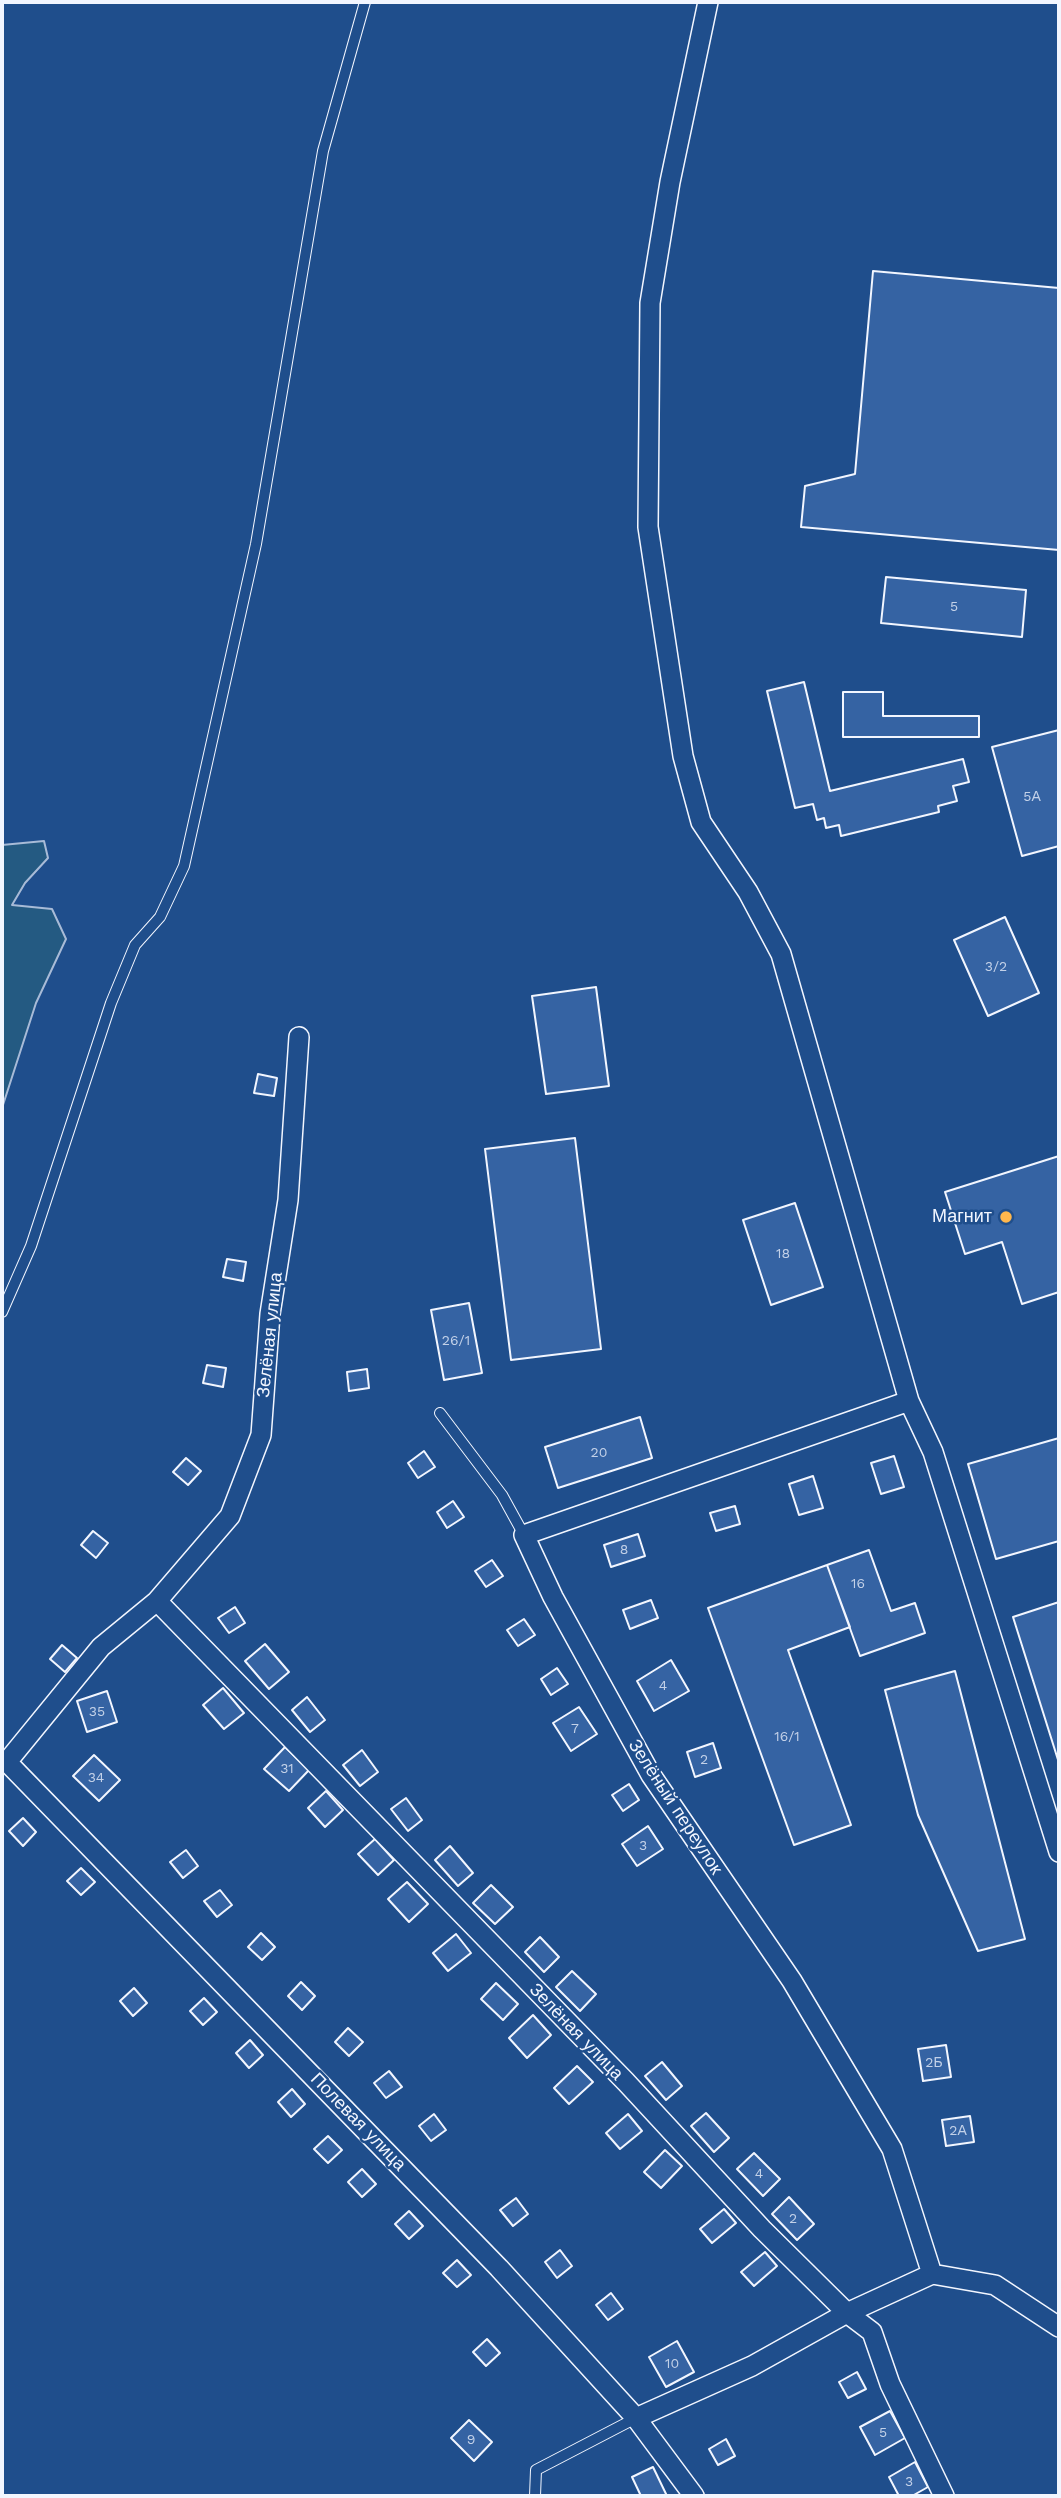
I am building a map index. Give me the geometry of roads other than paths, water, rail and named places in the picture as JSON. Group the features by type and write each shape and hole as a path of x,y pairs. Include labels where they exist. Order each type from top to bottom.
{"street":[{"path":"708,2 670,182 650,303 648,527 683,756 701,822 748,892 781,954 909,1401 933,1452 1059,1852"},
{"name":"Зелёная улица","path":"4,1763 102,1647 157,1601 230,1516 261,1435 270,1314 288,1200 299,1037"},
{"path":"524,1535 909,1401"},
{"name":"Зелёный переулок","path":"524,1535 553,1597 651,1775 792,1982 892,2149 932,2274"},
{"name":"Зелёная улица","path":"157,1601 847,2313 872,2332 890,2384 944,2496"},
{"name":"Полевая улица","path":"4,1763 499,2268 636,2418 694,2496"},
{"path":"636,2418 752,2366 847,2313 932,2274 995,2285 1059,2327"}],"lane":[{"path":"2,1312 31,1246 111,1003 135,945 160,917 184,866 256,544 323,151 365,2"},
{"path":"440,1413 502,1495 524,1535"},
{"path":"535,2496 536,2470 636,2418"}],"place":[{"name":"Магнит","path":"1006,1217"}]}
